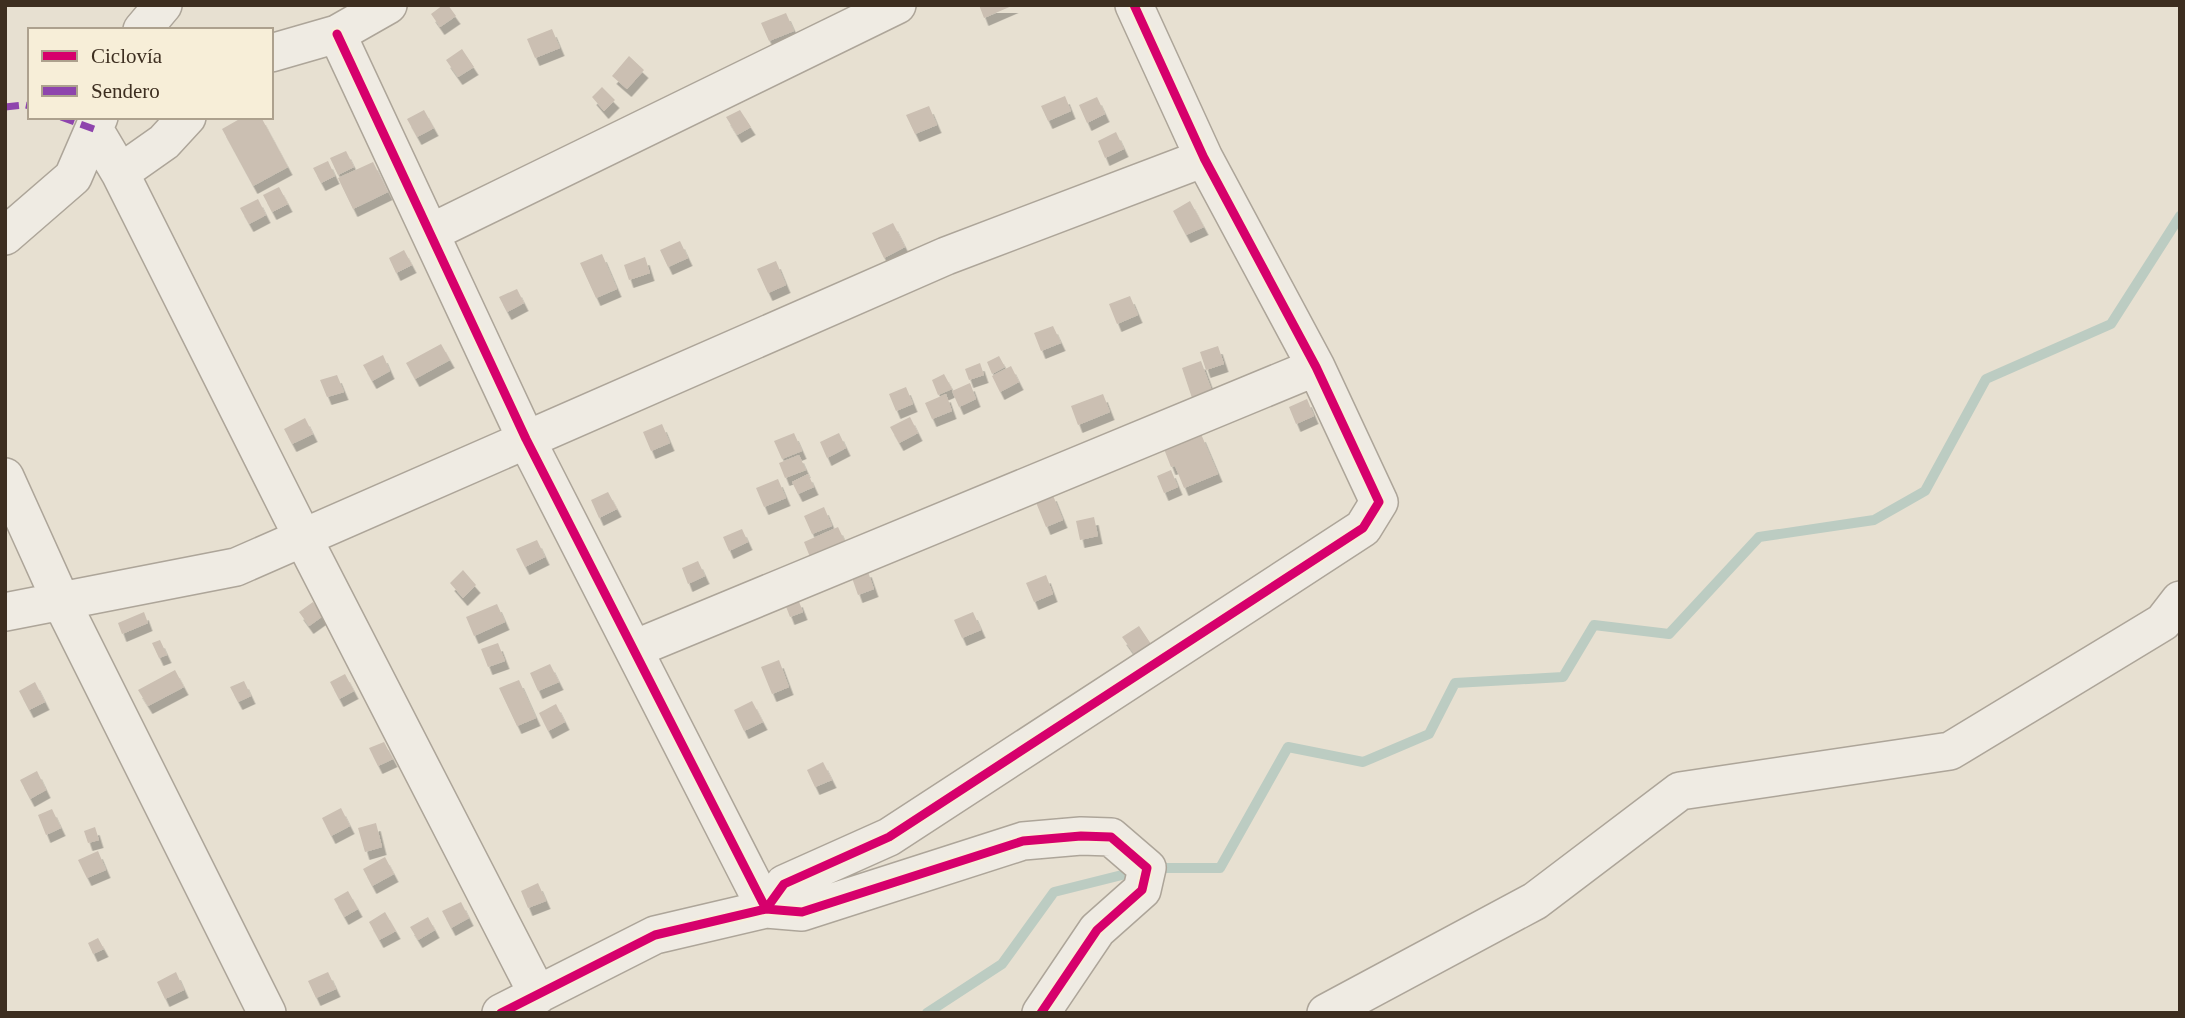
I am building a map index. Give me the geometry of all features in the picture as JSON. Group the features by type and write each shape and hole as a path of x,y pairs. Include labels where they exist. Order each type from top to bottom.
{"street":[{"path":"144,28 163,5"},
{"path":"273,52 337,34 388,5"},
{"path":"430,233 897,5"},
{"path":"766,908 784,884 889,837 1363,528 1379,502 1316,367 1204,158 1135,5"},
{"path":"337,34 526,439 766,908"},
{"path":"120,173 164,142 185,119"},
{"path":"97,123 303,538 538,995"},
{"path":"5,236 73,177 97,123"},
{"path":"5,612 236,567 946,256 1204,158"},
{"path":"634,649 1316,367"},
{"path":"5,477 61,601 267,1013"},
{"path":"1326,1013 1535,901 1680,791 1950,751 2163,622 2180,600"},
{"path":"501,1013 655,935 766,908 802,912 1023,841 1081,836 1111,837 1147,868 1142,890 1097,930 1041,1013"}],"building":[{"path":"443,5 448,5 456,16 440,27 431,14"},
{"path":"979,5 1014,5 984,18"},
{"path":"786,13 794,31 769,41 761,23"},
{"path":"552,29 560,48 535,58 527,39"},
{"path":"462,49 474,67 458,77 446,60"},
{"path":"629,56 644,70 627,89 612,76"},
{"path":"602,87 615,100 604,111 592,97"},
{"path":"1065,96 1071,111 1048,121 1041,106"},
{"path":"1097,97 1105,114 1087,123 1079,105"},
{"path":"929,106 937,125 915,134 906,115"},
{"path":"424,110 434,128 417,137 407,119"},
{"path":"740,110 751,127 737,135 726,117"},
{"path":"240,119 262,119 288,167 253,186 222,129"},
{"path":"1116,132 1124,149 1105,158 1098,141"},
{"path":"346,151 354,167 338,175 330,158"},
{"path":"328,161 335,176 321,183 313,168"},
{"path":"373,162 388,192 353,209 338,178"},
{"path":"279,187 288,204 272,212 263,195"},
{"path":"258,199 266,215 249,224 240,208"},
{"path":"1190,201 1204,227 1186,235 1173,211"},
{"path":"893,223 905,247 884,258 872,233"},
{"path":"680,241 688,258 668,267 660,250"},
{"path":"404,250 412,265 396,273 389,258"},
{"path":"602,254 617,289 596,298 580,263"},
{"path":"645,257 650,273 629,280 624,265"},
{"path":"776,261 786,285 768,293 757,269"},
{"path":"517,289 524,303 507,312 499,297"},
{"path":"1130,296 1138,315 1117,324 1109,304"},
{"path":"1053,326 1061,343 1041,351 1034,333"},
{"path":"441,344 450,360 415,379 406,363"},
{"path":"1218,346 1224,364 1206,370 1200,352"},
{"path":"383,355 390,371 372,381 363,365"},
{"path":"999,356 1005,367 992,374 987,362"},
{"path":"1201,361 1212,391 1192,398 1182,368"},
{"path":"980,363 984,375 969,380 965,369"},
{"path":"1011,366 1019,382 1000,392 992,376"},
{"path":"944,374 952,389 938,395 932,380"},
{"path":"337,375 344,392 327,397 320,380"},
{"path":"970,383 976,399 959,407 952,391"},
{"path":"906,387 913,404 896,411 889,394"},
{"path":"946,394 952,411 932,419 925,403"},
{"path":"1103,394 1110,412 1078,425 1071,406"},
{"path":"1307,399 1314,416 1296,424 1289,407"},
{"path":"910,417 918,433 899,443 890,427"},
{"path":"305,418 313,434 292,444 284,429"},
{"path":"662,424 670,443 651,451 643,432"},
{"path":"794,433 802,451 782,459 774,441"},
{"path":"839,433 846,448 827,458 820,442"},
{"path":"1201,434 1218,474 1184,488 1164,449"},
{"path":"799,455 806,470 785,478 779,463"},
{"path":"1171,470 1178,487 1164,493 1157,476"},
{"path":"808,474 814,487 798,494 792,482"},
{"path":"778,479 786,498 764,507 756,488"},
{"path":"608,492 617,509 599,518 591,500"},
{"path":"1052,493 1063,520 1046,527 1035,500"},
{"path":"824,507 832,526 812,534 804,516"},
{"path":"1094,517 1098,536 1080,540 1076,521"},
{"path":"838,527 847,546 812,562 804,542"},
{"path":"742,529 748,542 729,551 723,537"},
{"path":"537,540 545,557 525,567 516,549"},
{"path":"698,561 705,576 688,584 682,568"},
{"path":"867,569 874,589 858,595 851,575"},
{"path":"463,570 476,585 463,598 450,583"},
{"path":"1046,575 1053,594 1034,602 1026,583"},
{"path":"798,599 803,612 790,617 785,604"},
{"path":"313,602 323,616 309,626 299,612"},
{"path":"497,604 505,622 474,636 466,617"},
{"path":"144,612 148,623 122,634 118,623"},
{"path":"973,612 981,630 962,638 954,620"},
{"path":"1139,626 1151,644 1135,655 1122,637"},
{"path":"160,640 167,655 159,658 152,643"},
{"path":"498,643 505,661 488,667 481,649"},
{"path":"779,660 789,687 772,694 761,667"},
{"path":"550,664 559,682 538,691 530,673"},
{"path":"175,670 184,687 148,706 138,690"},
{"path":"345,674 354,691 339,699 330,682"},
{"path":"519,680 536,718 517,726 499,688"},
{"path":"244,681 251,696 238,702 230,687"},
{"path":"35,682 45,702 29,710 19,691"},
{"path":"752,701 763,722 744,731 734,710"},
{"path":"556,704 565,722 548,731 539,713"},
{"path":"384,742 393,759 378,766 369,748"},
{"path":"823,762 832,780 815,787 807,770"},
{"path":"37,771 46,790 30,799 20,780"},
{"path":"341,808 350,826 331,836 322,818"},
{"path":"52,809 61,828 46,835 38,815"},
{"path":"376,823 382,847 365,852 358,828"},
{"path":"95,827 99,840 88,843 84,831"},
{"path":"98,851 106,870 87,878 78,860"},
{"path":"385,857 394,874 372,886 363,869"},
{"path":"538,883 546,901 528,908 521,891"},
{"path":"348,891 358,909 344,917 334,899"},
{"path":"461,902 469,918 451,928 442,911"},
{"path":"385,912 396,931 379,940 369,922"},
{"path":"428,917 435,930 418,940 410,927"},
{"path":"98,938 104,949 93,954 88,943"},
{"path":"176,972 184,990 165,999 157,982"},
{"path":"328,972 336,989 316,998 308,981"}],"waterway":[{"path":"1153,868 1220,868 1288,747 1363,762 1429,734 1455,683 1563,677 1594,625 1669,634 1759,537 1874,520 1925,491 1986,379 2111,324 2180,216"},
{"path":"927,1013 1002,964 1054,892 1138,871"}],"marked path":[{"path":"5,107 28,106"},
{"path":"66,119 94,129"}],"cycle path":[{"path":"501,1013 655,935 766,909 784,884 889,837 1363,528 1379,502 1316,367 1204,158 1134,5"},
{"path":"337,34 526,439 766,909 802,912 1023,841 1081,836 1111,837 1147,868 1142,890 1097,930 1041,1013"}]}
